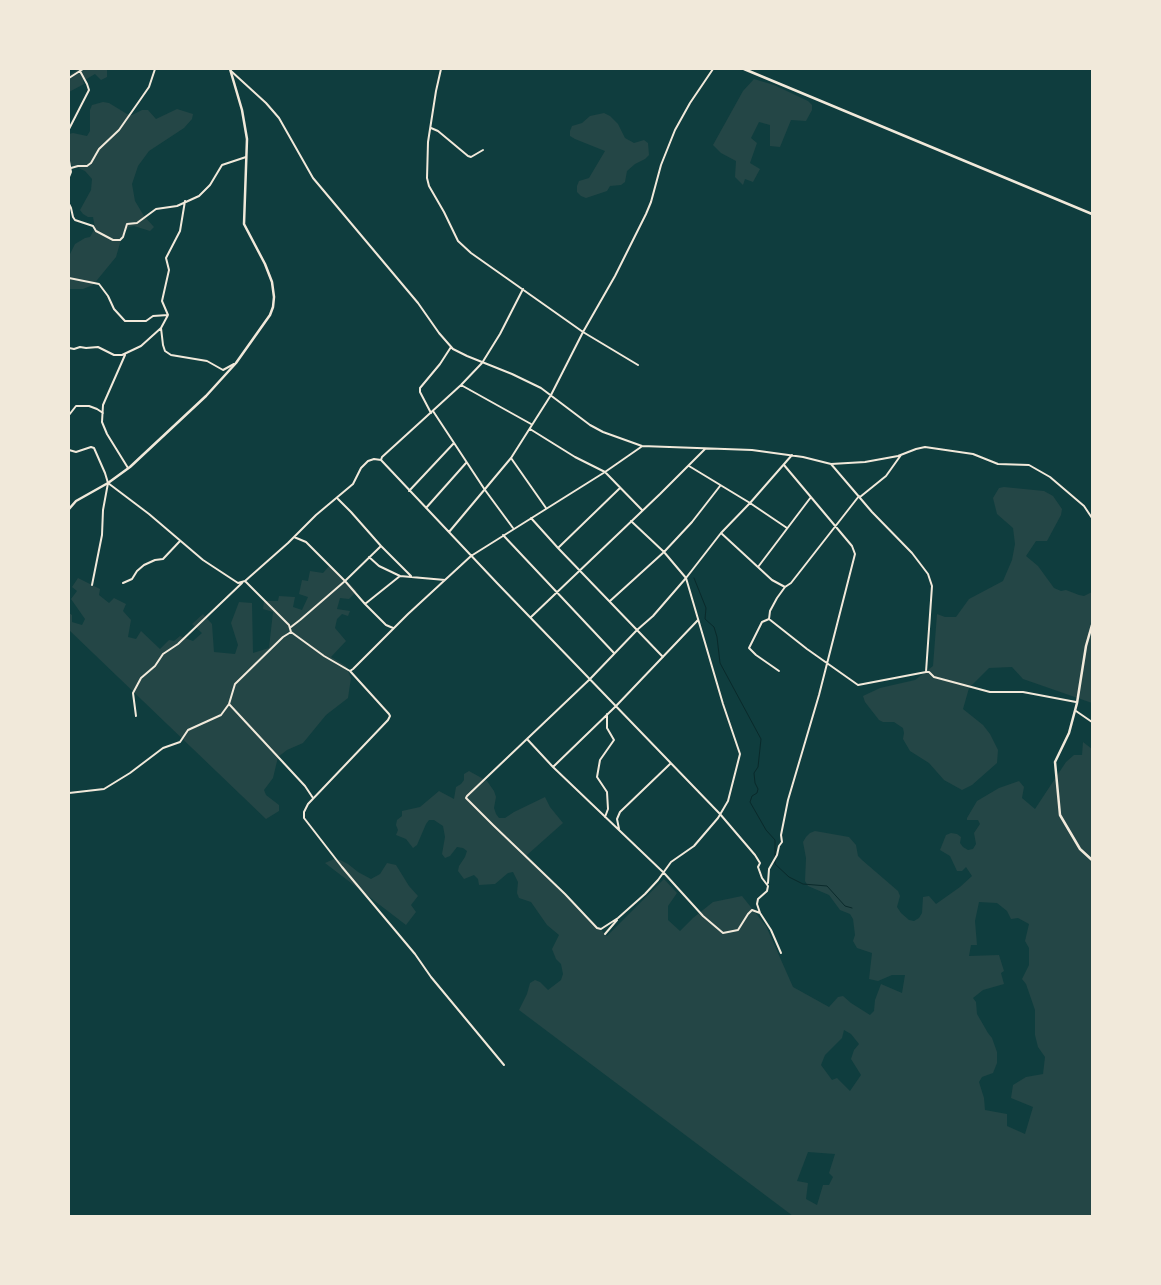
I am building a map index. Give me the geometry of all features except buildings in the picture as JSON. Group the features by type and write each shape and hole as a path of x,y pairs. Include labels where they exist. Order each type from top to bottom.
{"street":[{"path":"71,168 87,166 91,163 99,149 119,130 149,87 155,69"},
{"path":"69,509 76,501 108,483 128,468 201,401 236,364 270,315 274,301 272,282 265,264 244,224 247,139 242,110 229,69"},
{"path":"229,69 266,103 279,118 313,178 418,303 438,333 451,347 482,363 512,374 541,388 590,425 603,432 642,446 752,450 822,460 831,464 912,553 931,580 931,610 926,672"},
{"path":"441,69 428,142 427,181 458,241 471,253 583,332 638,365"},
{"path":"449,532 511,458 550,395 583,332 599,307 646,214 661,165 675,130 690,103 713,69"},
{"path":"744,69 1092,214"},
{"path":"69,78 82,70 88,90 86,98 75,114 69,129"},
{"path":"431,128 438,131 468,156 471,157 483,150"},
{"path":"69,204 72,208 72,217 75,220 93,226 96,231 113,240 120,240 123,237 127,224 137,223 156,209 177,206 199,196 205,192 222,165 246,157"},
{"path":"69,162 71,168 69,177"},
{"path":"168,315 162,301 169,270 166,258 180,231 185,201"},
{"path":"69,278 99,284 108,296 114,309 126,321 146,321 152,316 168,315"},
{"path":"382,460 382,457 461,386 482,363 500,334 522,289"},
{"path":"69,348 98,347 114,355 125,354 141,346 161,328 168,315"},
{"path":"161,328 165,351 171,355 206,361 223,370 236,364"},
{"path":"451,347 420,388 420,392 485,490 513,528"},
{"path":"125,354 105,400 102,422 106,434 128,468"},
{"path":"461,386 532,424"},
{"path":"69,415 76,406 97,408 103,413"},
{"path":"529,429 575,457 605,472 642,510"},
{"path":"409,490 454,443"},
{"path":"350,671 471,556 605,472 642,446"},
{"path":"69,450 76,452 91,447 94,448 108,483 103,510 102,535 92,585"},
{"path":"831,464 865,462 900,455 916,448 926,447 972,454 998,464 1029,465 1050,477 1084,506 1092,518"},
{"path":"531,618 705,449"},
{"path":"618,918 601,930 597,928 466,798 590,679 658,610 721,533 792,455"},
{"path":"769,620 772,607 785,587 791,583 859,496 886,476 900,455"},
{"path":"511,458 546,508"},
{"path":"136,716 132,693 141,678 155,666 167,650 178,644 316,515 353,484 361,468 368,461 374,459 382,460 471,556 720,814 755,855 760,863 758,866 762,878 768,886"},
{"path":"426,508 466,462"},
{"path":"782,953 772,930 760,913 757,904 758,899 767,891 767,875 782,842 781,835 788,800 827,663 855,554 852,546 784,465"},
{"path":"688,466 750,503 787,528"},
{"path":"108,483 149,514 203,560 233,581 238,583 244,581"},
{"path":"610,602 664,552 692,522 720,486"},
{"path":"558,548 620,488"},
{"path":"758,567 811,497"},
{"path":"337,498 411,577"},
{"path":"530,518 663,657"},
{"path":"605,934 618,918 664,873 671,862 694,846 720,814 728,801 740,754 723,704 686,578 664,552 631,521"},
{"path":"721,533 772,580 785,587"},
{"path":"502,535 614,654"},
{"path":"294,537 306,542 386,625 394,628"},
{"path":"123,583 132,579 136,571 144,565 163,559 180,541"},
{"path":"290,627 345,581 381,546"},
{"path":"370,557 379,566 400,576 446,580"},
{"path":"365,604 400,576"},
{"path":"244,581 290,627 291,632 324,656 350,671 390,716 358,753 313,798 304,812 304,818 504,1065"},
{"path":"553,767 616,706 698,620"},
{"path":"769,620 858,685 929,672 934,677 990,692 1023,692 1077,702"},
{"path":"769,620 762,622 749,648 779,671"},
{"path":"1092,625 1069,733 1055,762 1060,815 1080,849 1092,860"},
{"path":"69,793 104,789 130,773 163,748 180,742 188,730 221,715 228,704 235,684 283,637 291,632"},
{"path":"228,704 305,786 313,798"},
{"path":"1075,710 1092,722"},
{"path":"606,817 608,809 607,792 597,777 600,760 614,740 606,728 608,714"},
{"path":"527,739 553,767 664,873 704,916 723,933 738,930 752,910 760,913"},
{"path":"622,833 617,819 620,812 670,764"}],"shaded area":[{"path":"75,69 107,69 107,77 101,80 95,74 83,81 84,84 69,92 69,75 76,71"},
{"path":"754,79 774,85 808,101 812,105 812,110 806,121 791,120 780,147 770,146 770,125 759,122 751,138 757,143 750,163 760,169 753,182 745,179 743,185 735,177 736,161 721,153 713,145 743,91"},
{"path":"103,102 109,103 132,115 142,110 148,110 156,119 177,109 193,114 192,119 184,128 149,151 138,166 132,184 135,201 144,216 154,227 150,231 134,226 129,227 122,236 116,257 93,285 83,289 69,289 69,256 75,244 90,237 95,228 93,217 88,217 80,210 91,190 92,179 85,171 69,164 69,134 87,136 90,131 90,110 92,105"},
{"path":"604,113 618,124 625,138 634,143 644,140 648,143 649,155 627,171 625,182 621,185 610,186 607,191 586,198 577,192 579,181 589,178 605,151 575,139 570,136 570,131 572,126 582,123 590,116"},
{"path":"999,488 1044,491 1053,496 1062,509 1061,515 1047,541 1036,541 1026,556 1038,566 1054,588 1084,596 1092,592 1092,703 1023,679 1012,667 989,668 969,688 963,709 983,725 990,734 998,750 997,763 972,785 962,790 944,780 929,763 910,751 903,739 903,728 894,722 879,720 865,702 863,696 880,688 915,680 933,666 937,614 945,617 956,617 969,599 1003,581 1012,560 1015,544 1013,528 997,514 993,498"},
{"path":"330,565 357,591 349,599 340,598 337,609 350,611 348,616 342,614 337,619 335,628 346,641 331,657 346,666 351,678 348,698 326,715 303,743 287,750 278,757 273,778 264,790 266,795 279,805 279,811 266,819 69,630 69,613 72,615 72,622 82,625 85,619 71,599 77,591 72,587 78,578 100,589 99,595 109,603 114,598 126,604 123,611 131,620 128,637 136,639 141,631 160,649 169,640 174,641 180,636 193,641 202,633 192,624 203,614 212,624 214,652 235,654 238,645 231,623 239,602 252,603 253,653 269,648 273,612 263,609 264,601 278,601 279,596 295,597 293,607 302,610 308,597 299,594 302,580 308,581 310,571 323,573"},
{"path":"1083,742 1092,749 1092,1216 793,1216 519,1010 530,983 535,980 548,990 561,980 563,974 561,964 556,959 552,949 559,935 547,925 531,902 519,898 517,893 518,882 513,872 508,873 495,884 479,885 478,879 474,875 464,879 458,871 467,851 457,847 450,856 445,858 442,854 445,837 443,826 434,820 429,820 426,824 417,845 413,848 406,839 396,835 398,830 397,820 402,816 402,811 420,807 439,791 454,799 456,787 464,780 464,774 469,771 487,781 494,791 496,797 494,808 499,818 505,818 545,797 550,807 563,823 527,855 607,936 664,879 677,893 668,906 668,920 680,931 713,902 742,896 766,926 793,987 829,1007 838,997 843,996 870,1015 874,1011 875,1000 881,984 902,993 905,975 892,975 878,981 869,979 872,953 857,948 853,941 855,935 853,919 850,914 840,910 829,895 808,886 805,881 806,858 803,842 806,837 815,831 849,837 856,845 858,856 898,891 900,896 897,907 909,920 914,921 922,913 923,897 929,896 936,904 972,876 966,867 962,871 957,871 950,856 940,850 946,835 951,833 961,837 960,843 963,847 968,850 973,849 976,844 974,833 980,824 978,820 967,820 967,818 977,801 999,788 1019,781 1024,787 1022,798 1035,809 1066,762 1074,755 1082,755","holes":["979,902 997,903 1007,911 1011,919 1018,918 1029,924 1025,941 1029,948 1029,965 1022,979 1026,984 1035,1010 1035,1035 1038,1047 1045,1057 1043,1074 1026,1077 1013,1085 1011,1098 1033,1107 1025,1134 1007,1126 1007,1114 985,1110 984,1098 979,1082 982,1077 993,1073 997,1063 997,1052 992,1038 977,1014 976,1002 973,998 983,990 1004,984 1001,973 1004,971 999,955 969,956 971,945 977,945 975,921","844,1030 851,1034 859,1044 854,1050 851,1059 861,1075 850,1091 837,1078 832,1080 821,1065 825,1055 842,1038","808,1152 835,1154 829,1173 833,1177 829,1185 823,1185 817,1205 806,1199 808,1183 797,1181"]},
{"path":"334,859 348,864 371,879 380,874 387,863 396,865 409,886 418,896 411,905 416,912 406,925 325,863"}],"waterway":[{"path":"694,578 706,608 705,619 714,627 720,663 761,739 758,767 754,773 758,789 750,802 766,830 775,840 775,864 789,877 803,884 827,886 845,906 852,908"}]}
